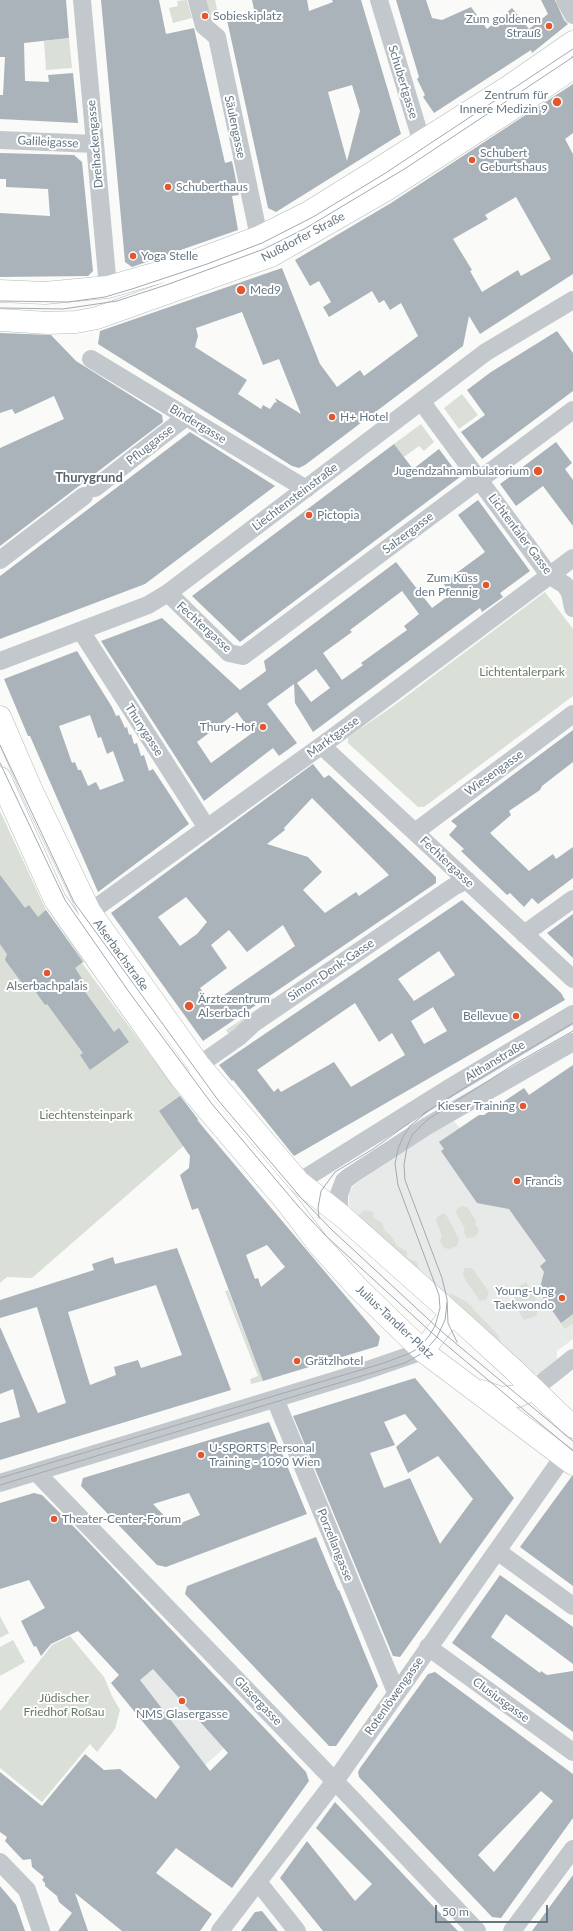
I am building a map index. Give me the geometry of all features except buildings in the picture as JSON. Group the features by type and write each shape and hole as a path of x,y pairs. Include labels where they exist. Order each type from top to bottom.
{"main road":[{"name":"Nußdorfer Straße","path":"0,291 45,293 108,287 178,267 259,237 309,212 422,142 508,87 573,42"},
{"name":"Nußdorfer Straße","path":"0,320 48,323 76,322 97,318 268,258 296,243 428,164 573,68"},
{"name":"Alserbachstraße","path":"0,717 11,745 90,912 199,1065 299,1182"},
{"name":"Alserbachstraße","path":"0,778 55,900 180,1077 267,1180"},
{"name":"Julius-Tandler-Platz","path":"267,1180 319,1244 357,1287 423,1351 568,1460"},
{"path":"288,1204 288,1194 299,1182 342,1216 534,1389 573,1427"},
{"path":"423,1351 451,1314"},
{"path":"473,1388 502,1398 518,1396 534,1389"}],"street":[{"name":"Dreihackengasse","path":"82,0 108,287"},
{"name":"Säulengasse","path":"197,0 204,26 217,37 259,237 268,258"},
{"name":"Schubertgasse","path":"379,0 428,164"},
{"path":"565,0 573,15"},
{"name":"Galileigasse","path":"0,140 95,144"},
{"name":"Liechtensteinstraße","path":"0,661 148,605 168,593 486,352 573,300"},
{"name":"Bindergasse","path":"91,358 306,489"},
{"name":"Lichtentaler Gasse","path":"421,401 549,576 564,585 570,592 573,608"},
{"name":"Salzergasse","path":"243,656 573,410"},
{"name":"Pfluggasse","path":"0,560 186,417"},
{"name":"Marktgasse","path":"90,912 322,746 573,558"},
{"name":"Fechtergasse","path":"168,593 229,653 243,656"},
{"name":"Thurygasse","path":"81,631 207,828"},
{"name":"Wiesengasse","path":"415,832 573,714"},
{"name":"Fechtergasse","path":"322,746 573,979"},
{"name":"Simon-Denk-Gasse","path":"199,1065 239,1037 254,1023 453,887 467,880"},
{"path":"524,934 573,899"},
{"name":"Althanstraße","path":"299,1182 573,1014"},
{"name":"Althanstraße","path":"342,1216 338,1200 340,1189 344,1181 427,1126 573,1042"},
{"path":"0,1483 423,1351"},
{"path":"534,1389 573,1358"},
{"name":"Porzellangasse","path":"275,1398 396,1692"},
{"name":"Rotenlöwengasse","path":"220,1931 335,1780 497,1551 568,1460"},
{"name":"Glasergasse","path":"36,1472 335,1780 477,1931"},
{"path":"497,1551 573,1606"},
{"name":"Clusiusgasse","path":"428,1648 573,1752"},
{"path":"512,1931 573,1849"},
{"path":"0,1862 27,1890 41,1931"},
{"path":"258,1882 297,1931"}],"shaded area":[{"path":"573,1065 573,1339 557,1351 557,1359 539,1374 534,1374 356,1214 349,1206 349,1192 355,1184 450,1121 453,1120 460,1128 479,1115 484,1115 524,1088 529,1095"},
{"name":"NMS Glasergasse","path":"169,1627 256,1719 190,1779 111,1683"}],"green space":[{"path":"187,0 192,18 173,23 169,8 178,6 177,1"},
{"path":"202,0 215,0 218,13 206,16"},
{"path":"69,38 72,68 46,70 44,41"},
{"path":"462,394 478,415 459,429 444,408"},
{"path":"421,424 434,442 424,451 419,446 404,457 394,444"},
{"name":"Lichtentalerpark","path":"545,592 573,629 573,696 424,807 418,807 348,743 348,737 392,707"},
{"name":"Liechtensteinpark","path":"0,811 46,910 84,961 82,963 204,1128 32,1278 7,1277 0,1283"},
{"path":"273,998 275,1002 230,1036 226,1030"},
{"path":"461,1206 467,1207 476,1221 475,1224 479,1230 475,1237 467,1238 464,1232 465,1229 456,1213 457,1209"},
{"path":"364,1210 373,1212 374,1218 382,1223 385,1231 392,1237 397,1246 407,1251 407,1258 417,1262 419,1269 416,1271 358,1216"},
{"path":"445,1213 459,1239 457,1246 449,1249 444,1248 440,1241 442,1235 436,1221 438,1216"},
{"path":"464,1268 472,1268 489,1292 486,1300 480,1301 463,1276"},
{"path":"526,1282 535,1296 539,1307 536,1316 524,1320 514,1304 514,1295 516,1293 516,1288"},
{"path":"228,1290 263,1381 251,1384 250,1379 258,1376 225,1291"},
{"path":"450,1293 467,1302 498,1335 501,1343 451,1301"},
{"path":"573,1314 573,1323 565,1329 561,1323"},
{"path":"0,1616 9,1633 0,1638"},
{"name":"Jüdischer Friedhof Roßau","path":"70,1636 104,1677 120,1710 115,1729 97,1752 90,1744 42,1802 0,1768 0,1711 52,1645"},
{"path":"13,1640 25,1662 0,1676 0,1647"}],"tram line":[{"path":"0,301 68,302 105,297 207,264 262,243 313,217 384,174 573,49"},
{"path":"0,308 63,309 117,301 169,284 264,249 306,228 406,168 573,57"},
{"path":"0,745 74,902 218,1100 302,1199 331,1229 441,1331 573,1441"},
{"path":"0,763 65,900 129,992 212,1104 298,1206 326,1236 432,1333 573,1451"},
{"path":"423,1114 573,1023"},
{"path":"457,1342 448,1323 447,1299 442,1278 405,1180 404,1165 407,1147 412,1135 427,1120 513,1065 573,1031"},
{"path":"0,1478 384,1363 419,1348 435,1326 440,1308 439,1295 398,1185 395,1164 398,1149 403,1137 410,1126 428,1111"},
{"path":"319,1218 318,1208 321,1191 335,1172 373,1149 409,1123"},
{"path":"0,1485 405,1363 424,1352 437,1337 445,1320 447,1303"}],"place":[{"name":"Sobieskiplatz","path":"205,16"},
{"name":"Zum goldenen Strauß","path":"549,26"},
{"name":"Zentrum für Innere Medizin 9","path":"557,102"},
{"name":"Schubert Geburtshaus","path":"472,160"},
{"name":"Schuberthaus","path":"168,187"},
{"name":"Yoga Stelle","path":"133,256"},
{"name":"Med9","path":"241,290"},
{"name":"H+ Hotel","path":"332,417"},
{"name":"Jugendzahnambulatorium","path":"538,471"},
{"name":"Pictopia","path":"309,515"},
{"name":"Zum Küss den Pfennig","path":"486,585"},
{"name":"Thury-Hof","path":"263,727"},
{"name":"Alserbachpalais","path":"47,973"},
{"name":"Ärztezentrum Alserbach","path":"189,1006"},
{"name":"Bellevue","path":"516,1016"},
{"name":"Kieser Training","path":"523,1106"},
{"name":"Francis","path":"517,1181"},
{"name":"Young-Ung Taekwondo","path":"562,1298"},
{"name":"Grätzlhotel","path":"297,1361"},
{"name":"U-SPORTS Personal Training - 1090 Wien","path":"201,1455"},
{"name":"Theater-Center-Forum","path":"54,1519"},
{"name":"NMS Glasergasse","path":"182,1701"}],"district":[{"name":"Thurygrund","path":"89,478"}]}
